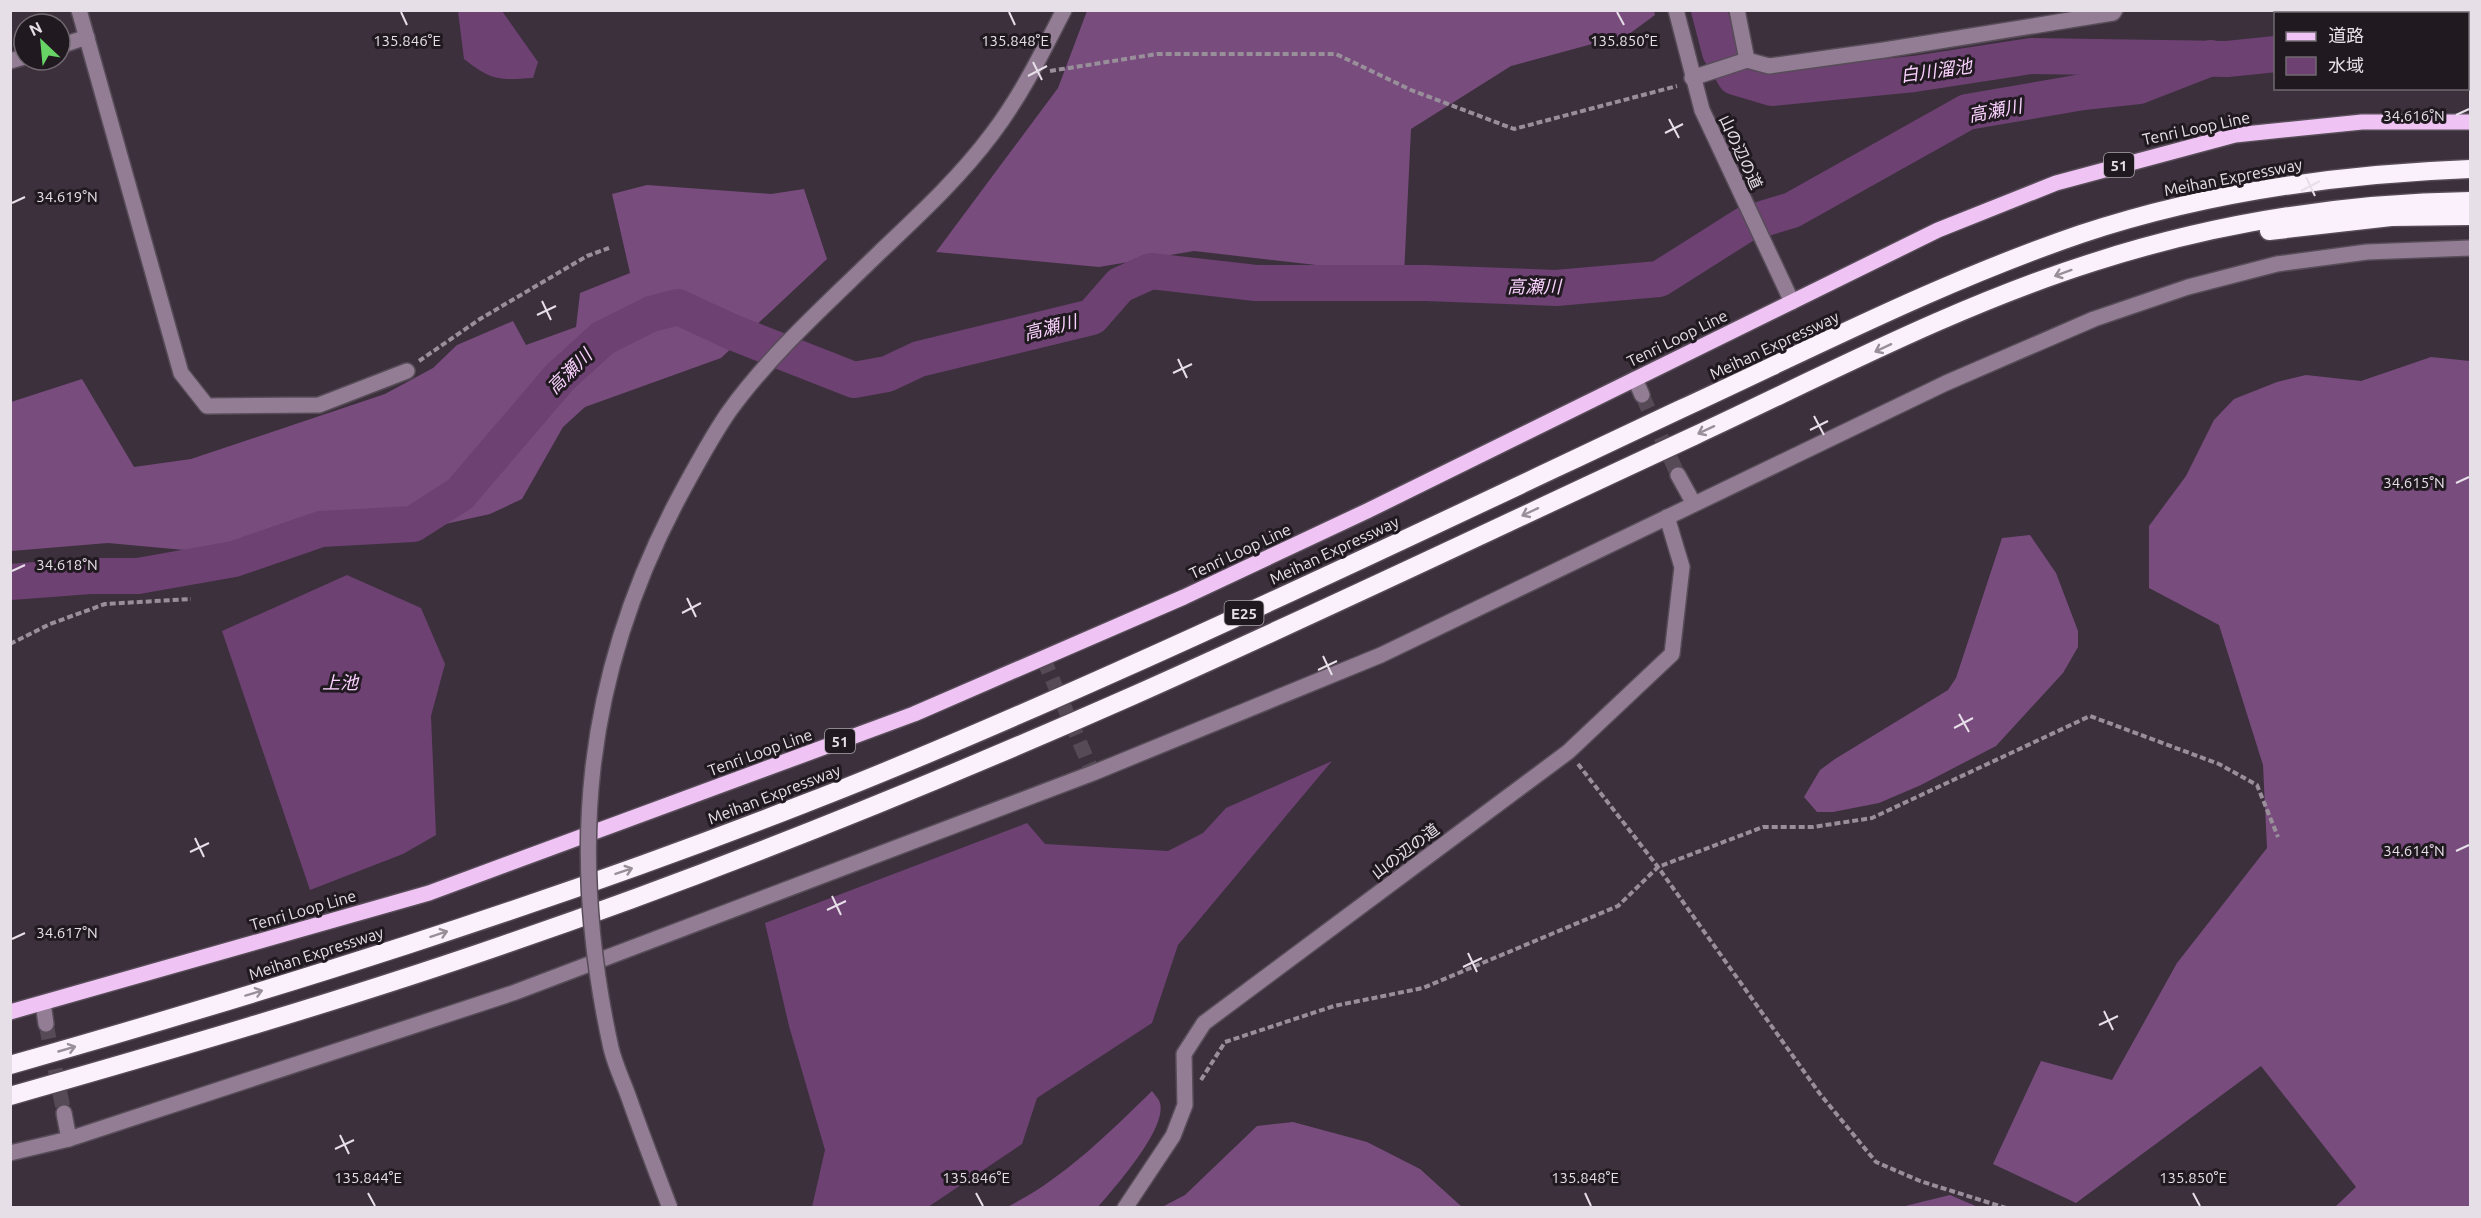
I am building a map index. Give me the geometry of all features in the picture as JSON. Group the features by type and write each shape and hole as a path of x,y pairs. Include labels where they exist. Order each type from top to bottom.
{"highway":[{"name":"Meihan Expressway","path":"10,1065 192,1013 500,914 802,805 958,742 1125,668 1910,303 2081,234 2166,209 2243,192 2392,172 2470,169"},
{"name":"E25","path":"10,1096 196,1042 499,946 807,834 969,768 1136,695 1924,329 2006,294 2091,263 2168,240 2319,211 2393,204 2470,201"},
{"path":"2091,263 2244,235 2310,226 2391,217 2470,216"}],"main road":[{"name":"Tenri Loop Line","path":"10,1012 429,893 914,714 1184,597 1367,511 1938,230 2056,183 2235,135 2362,122 2470,122"}],"street":[{"path":"79,10 181,373 207,406 319,405 407,371"},
{"path":"670,1208 612,1051 591,929 588,860 589,803 602,704 617,642 651,550 687,481 728,414 763,370 794,337 933,201 992,135 1031,74 1064,10"},
{"name":"山の辺の道","path":"1676,10 1702,110 1792,302"},
{"path":"1737,10 1747,60"},
{"path":"1692,78 1747,60 1769,66 2113,13 2115,10"},
{"path":"72,42 87,37"},
{"path":"10,1153 69,1140 513,993 1093,773 1381,655 1946,383 2094,319 2177,291 2288,263 2367,252 2470,248"},
{"path":"1635,379 1642,395"},
{"path":"1678,475 1694,504"},
{"name":"山の辺の道","path":"1125,1208 1173,1136 1185,1105 1184,1054 1204,1023 1568,752 1672,654 1682,567 1667,517"},
{"path":"43,1003 46,1024"},
{"path":"64,1113 69,1140"}],"path":[{"path":"1031,74 1157,54 1336,54 1412,90 1514,129 1647,95 1677,86 1692,78"},
{"path":"407,371 436,347 480,319 587,256 609,248"},
{"path":"10,644 50,624 105,604 191,598"},
{"path":"1185,1105 1225,1042 1334,1006 1423,988 1618,906 1658,867 1763,827 1813,827 1872,818 2090,716 2219,764 2257,785 2278,837"},
{"path":"1568,752 1658,867 1820,1094 1876,1162 1920,1181 2006,1208"}],"shaded area":[{"path":"1654,10 1655,15 1629,34 1511,66 1411,129 1404,275 1194,251 1099,267 936,252 1058,88 1087,11"},
{"path":"647,185 771,194 804,189 827,259 721,358 585,407 563,427 522,499 490,514 423,529 333,527 228,554 108,543 11,551 11,402 82,379 134,467 191,459 385,394 433,368 457,345 513,321 526,345 576,327 580,293 630,273 612,194"},
{"path":"2431,357 2470,361 2470,1207 2335,1207 2356,1187 2261,1066 2076,1203 1993,1164 2041,1061 2112,1080 2177,963 2267,848 2263,765 2219,625 2149,588 2149,526 2186,476 2214,420 2234,399 2277,382 2306,375 2361,381"},
{"path":"2030,535 2056,573 2078,631 2078,647 2063,673 1996,746 1921,785 1879,803 1833,812 1817,812 1804,797 1820,770 1948,690 1956,678 2002,538"},
{"path":"1152,1091 1160,1103 1156,1128 1138,1158 1098,1207 1007,1207 1047,1184 1084,1155"},
{"path":"1293,1122 1367,1142 1420,1169 1462,1207 1162,1207 1185,1195 1257,1126"},
{"path":"1950,1195 1978,1207 1901,1207"}],"water":[{"path":"458,11 502,11 538,62 533,78 496,78 482,72 464,59"},
{"name":"上池","path":"347,575 421,608 445,664 431,716 436,835 403,854 310,890 222,631"},
{"path":"1332,761 1178,945 1152,1023 1037,1098 1022,1144 928,1207 812,1207 825,1150 789,1026 765,923 1027,823 1045,844 1168,851 1203,833 1226,808"}],"waterway":[{"name":"白川溜池","path":"1709,10 1720,52 1735,77 1772,88 1914,74 2031,56 2227,59 2274,54"},
{"name":"高瀬川","path":"10,582 90,576 138,576 234,559 321,529 413,524 460,494 560,377 603,338 651,314 678,307 732,332 854,380 887,374 919,359 1092,317 1120,285 1151,271 1256,283 1425,283 1556,288 1659,279 1746,224 1792,210 1967,112 2083,92 2139,86 2211,58"}],"tunnel":[{"path":"1642,395 1678,475"},
{"path":"1043,658 1093,773"},
{"path":"46,1024 64,1113"}]}
